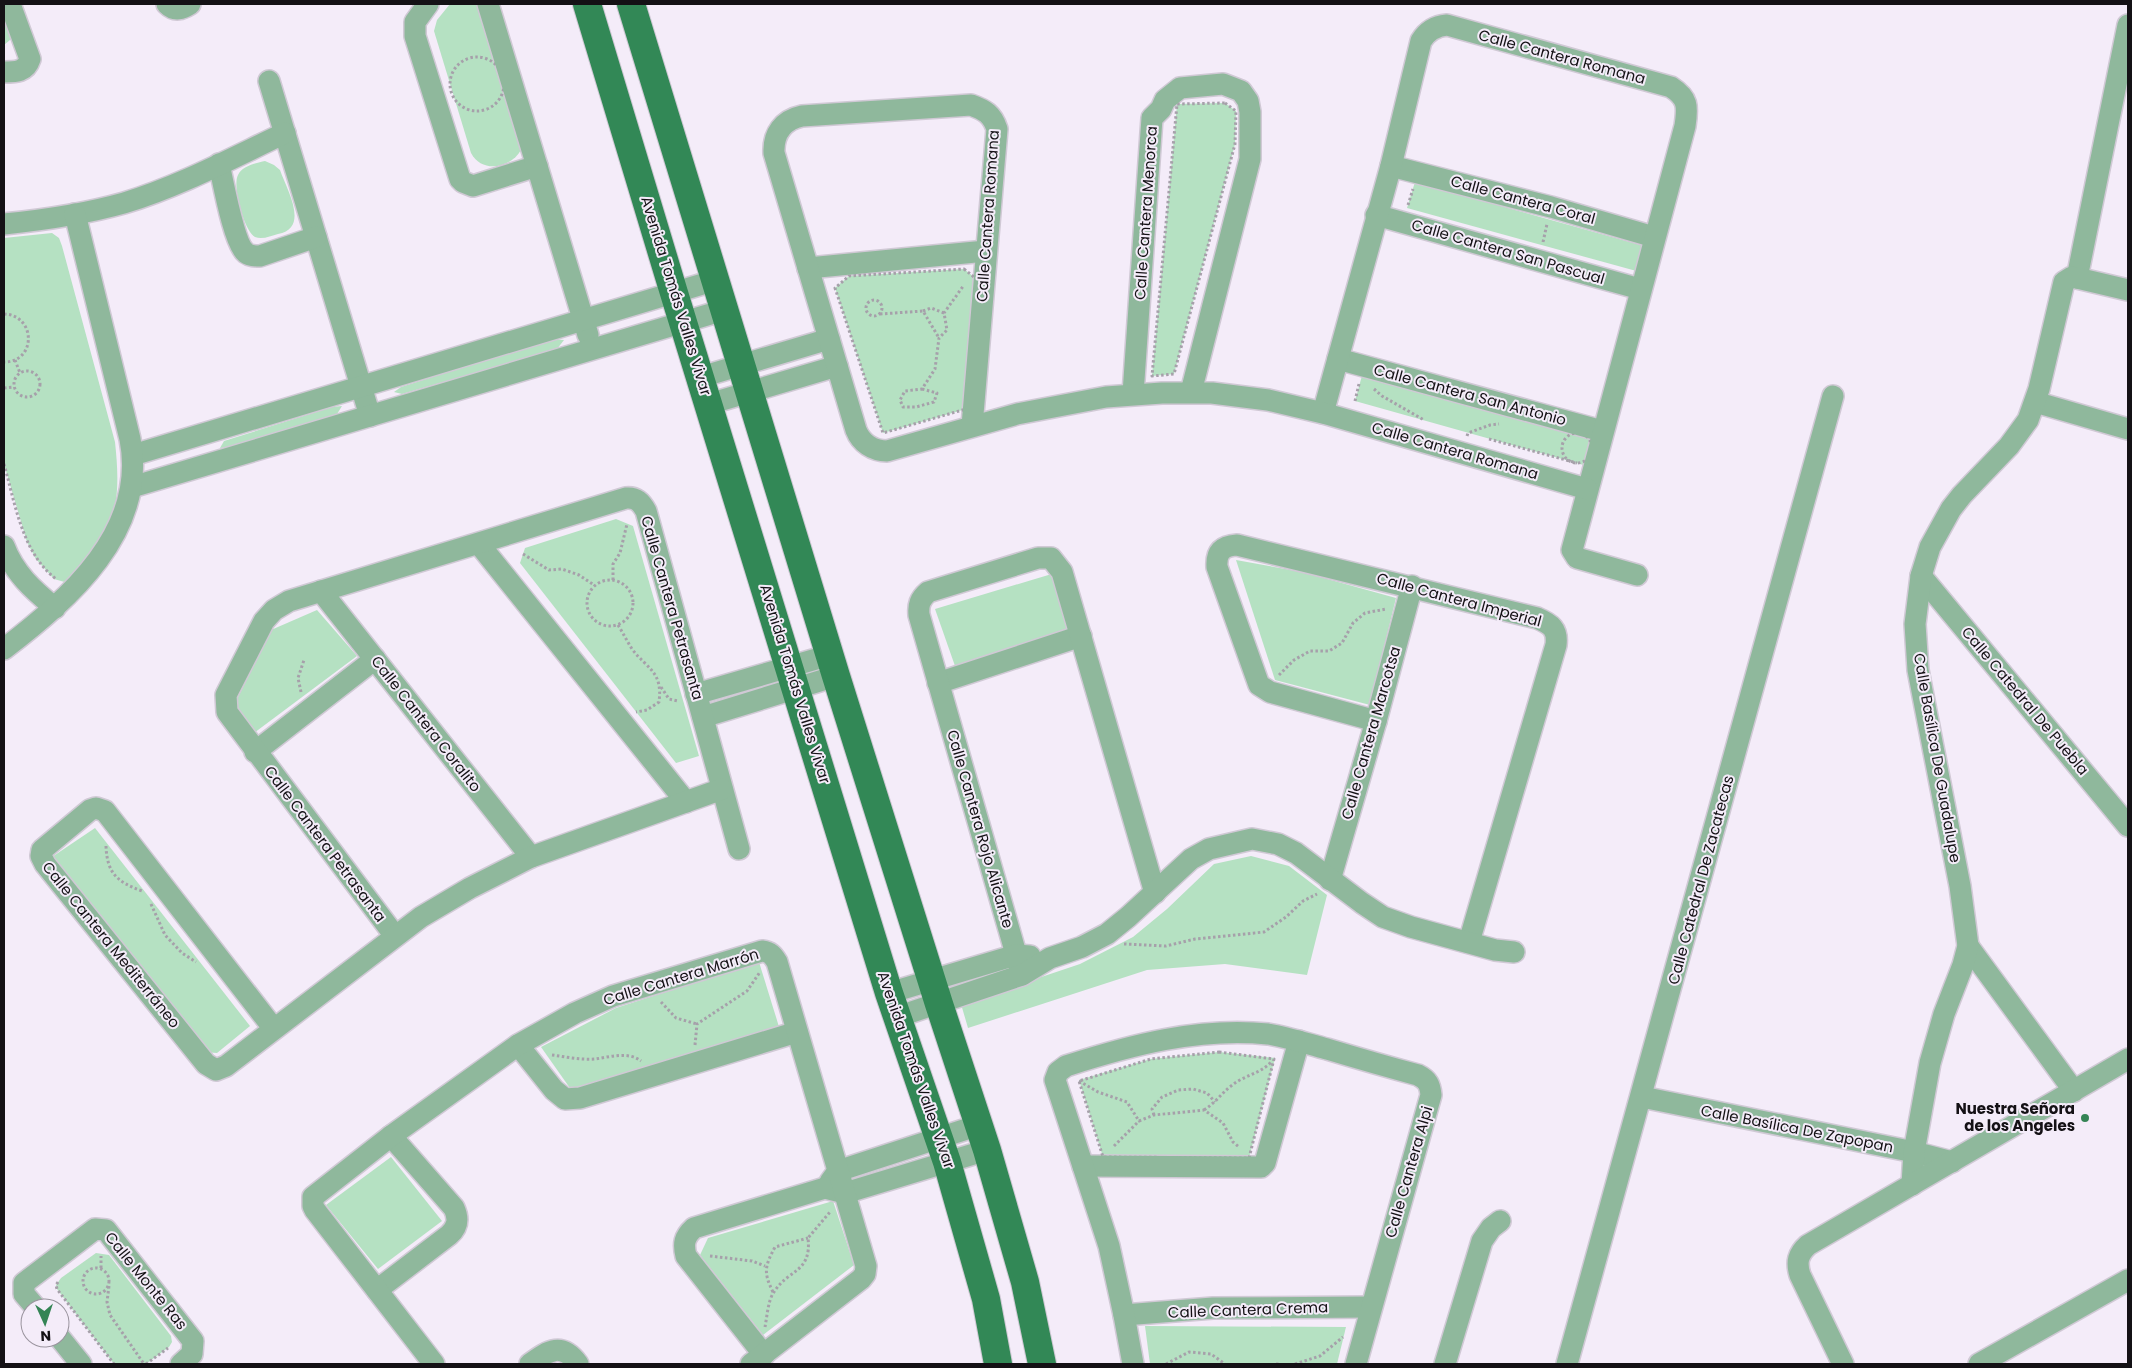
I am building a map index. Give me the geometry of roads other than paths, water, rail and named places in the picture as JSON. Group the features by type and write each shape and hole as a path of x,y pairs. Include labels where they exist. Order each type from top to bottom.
{"main road":[{"name":"Avenida Tomás Valles Vivar","path":"587,4 893,1005 944,1150 986,1299 998,1364"},
{"path":"631,4 833,665 935,992 983,1138 1025,1282 1042,1364"}],"street":[{"path":"4,72 23,70 28,65 30,59 10,4"},
{"path":"167,4 179,9 190,4"},
{"path":"428,4 415,22 415,36 460,179 473,186 537,166"},
{"path":"488,4 593,350"},
{"name":"Calle Cantera Romana","path":"1323,413 1391,166 1422,41 1427,32 1441,25 1456,28 1671,87 1682,94 1687,106 1685,126 1602,431 1572,550 1577,558 1637,575"},
{"name":"Calle Basílica De Guadalupe","path":"1912,1185 1914,1152 1930,1063 1944,1014 1963,965 1968,946 1960,886 1918,670 1915,624 1921,576 1930,547 1952,509 1962,495 2020,433 2036,402 2062,286 2072,278 2128,25"},
{"path":"269,80 370,416"},
{"name":"Calle Cantera Menorca","path":"1132,394 1152,118 1161,109 1165,100 1180,88 1223,84 1241,91 1248,101 1250,112 1250,160 1191,392"},
{"name":"Calle Cantera Romana","path":"972,426 997,129 990,114 971,105 960,105 791,118 783,125 773,143 774,153 859,437 873,448 887,451 1017,414 1132,394 1191,392 1236,395 1268,400 1323,413 1587,489"},
{"path":"4,224 75,214 124,203 150,194 219,164 285,133"},
{"path":"219,164 238,240 246,253 260,256 316,237"},
{"name":"Calle Cantera Coral","path":"1391,166 1551,207 1654,237"},
{"path":"4,649 55,608 91,570 119,523 132,487 133,455 75,214"},
{"name":"Calle Cantera San Pascual","path":"1376,215 1640,289"},
{"path":"808,268 986,251"},
{"path":"2072,278 2128,290"},
{"path":"133,455 716,280"},
{"path":"132,487 724,310"},
{"path":"701,377 829,339"},
{"path":"772,356 780,383"},
{"name":"Calle Cantera San Antonio","path":"1338,359 1602,431"},
{"path":"709,404 837,366"},
{"name":"Calle Catedral De Zacatecas","path":"1567,1364 1642,1097 1833,396"},
{"path":"2036,402 2128,429"},
{"name":"Calle Cantera Petrasanta","path":"395,936 255,752 227,712 226,695 264,621 274,610 289,601 626,498 636,499 642,503 646,511 690,698 703,718 738,850"},
{"path":"479,544 686,802"},
{"name":"Calle Cantera Imperial","path":"1376,721 1270,692 1258,685 1217,567 1216,557 1220,551 1226,546 1237,544 1537,618 1554,628 1557,635 1556,645 1469,942"},
{"path":"4,546 16,571 28,586 55,608"},
{"name":"Calle Cantera Rojo Alicante","path":"1022,975 919,615 918,607 922,598 928,592 1038,558 1051,558 1062,572 1155,893"},
{"name":"Calle Catedral De Puebla","path":"1921,576 2128,826"},
{"name":"Calle Cantera Marcotsa","path":"1326,885 1376,721 1412,586"},
{"name":"Calle Cantera Coralito","path":"321,591 531,857"},
{"path":"938,683 1081,636"},
{"name":"Calle Cantera Petrasanta","path":"255,752 375,659"},
{"path":"703,718 764,698 793,678 833,665"},
{"path":"690,698 759,675 793,678"},
{"path":"759,675 764,698"},
{"name":"Calle Cantera Mediterráneo","path":"274,1029 105,811 96,808 90,810 42,850 41,856 44,864 206,1064 216,1070 226,1066 421,917 462,892 531,857 722,789"},
{"path":"893,1005 935,992 971,993 1022,975 1050,958 1082,947 1106,934 1197,856 1209,849 1252,839 1278,844 1296,853 1326,885 1383,917 1411,928 1496,950 1514,952"},
{"path":"1968,946 2074,1091"},
{"name":"Calle Cantera Marrón","path":"434,1364 315,1210 312,1202 317,1192 391,1136 518,1045 575,1014 613,996 762,951 773,955 776,962 838,1171 835,1196 866,1260 865,1274 861,1279 759,1351"},
{"path":"935,992 964,970 1016,955 1050,958"},
{"path":"964,970 971,993"},
{"path":"518,1045 554,1090 565,1099 580,1098 797,1032"},
{"name":"Calle Cantera Alpi","path":"1133,1364 1109,1246 1056,1090 1055,1080 1058,1072 1066,1066 1142,1044 1185,1036 1224,1033 1268,1034 1299,1041 1418,1075 1425,1079 1430,1086 1431,1095 1356,1364"},
{"path":"1083,1166 1261,1167 1265,1162 1299,1041"},
{"path":"1842,1364 1797,1267 1801,1252 1808,1245 2128,1059"},
{"name":"Calle Basílica De Zapopan","path":"1642,1097 1914,1152 1952,1162"},
{"path":"377,1290 450,1235 456,1229 458,1222 454,1208 391,1136"},
{"path":"838,1171 900,1151 944,1150 983,1138"},
{"path":"759,1351 686,1256 684,1241 688,1234 694,1228 835,1196 907,1174 944,1150"},
{"path":"900,1151 907,1174"},
{"path":"1445,1364 1482,1240 1490,1228 1500,1221"},
{"name":"Calle Monte Ras","path":"29,1298 23,1290 24,1283 28,1279 95,1229 106,1230 194,1341 192,1354 181,1364"},
{"path":"1979,1364 2128,1280"},
{"name":"Calle Cantera Crema","path":"1124,1316 1213,1308 1371,1307"},
{"path":"68,1348 81,1364"},
{"path":"530,1364 546,1352 560,1350 571,1354 578,1364"}],"place":[{"name":"Nuestra Señora de los Angeles","path":"2085,1118"}]}
